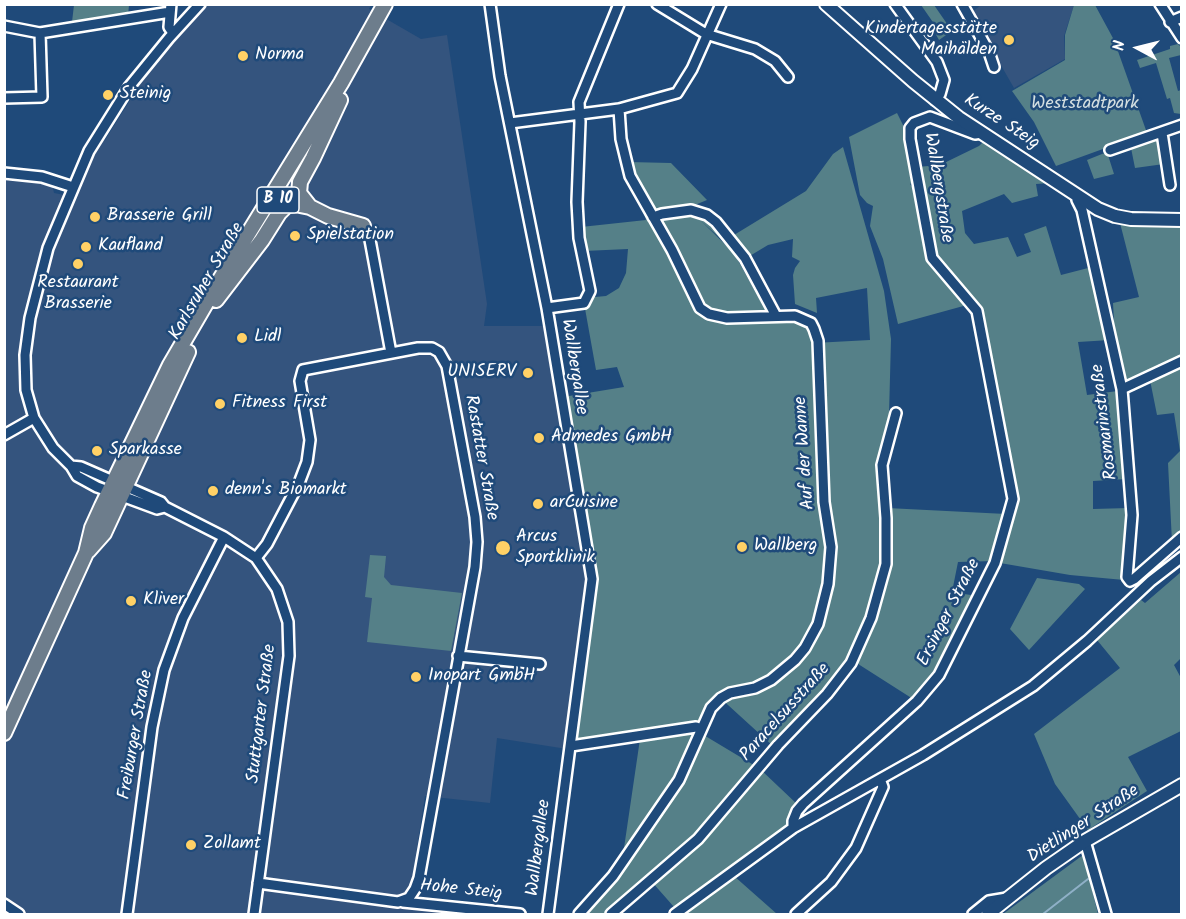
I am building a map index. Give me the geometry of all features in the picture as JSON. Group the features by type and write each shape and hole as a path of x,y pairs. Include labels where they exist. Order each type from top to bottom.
{"main road":[{"name":"Karlsruher Straße","path":"4,733 86,553 104,533 118,489 190,329 324,113 385,4"},
{"name":"Karlsruher Straße","path":"118,489 216,300 340,100 394,4"},
{"name":"Kurze Steig","path":"826,4 935,100 981,133 1098,209 1115,216 1146,220 1182,220"},
{"path":"310,207 299,193 300,182 340,100"},
{"path":"216,300 284,208 295,204 310,207 328,216 363,226"},
{"name":"Dietlinger Straße","path":"987,915 1046,868 1085,841 1182,785"}],"street":[{"path":"4,435 34,418 27,398 24,375 28,326 48,248 89,151 141,72 200,4"},
{"name":"Wallbergallee","path":"490,4 500,76 547,308 592,579 548,915"},
{"path":"547,308 584,303 590,291 579,238 577,202 579,102 619,4"},
{"path":"657,4 706,34 755,49 775,61 788,77"},
{"path":"510,123 619,109 677,93 692,69 721,4"},
{"path":"896,4 937,62 944,80 940,94 935,100"},
{"path":"1160,4 1182,38"},
{"path":"966,5 994,67"},
{"path":"4,26 40,33 171,8 170,27 173,33"},
{"path":"1170,22 1182,17"},
{"path":"4,98 42,97 40,33"},
{"name":"Auf der Wanne","path":"579,915 613,876 679,780 711,708 730,693 755,688 771,680 795,660 805,648 818,624 828,584 831,547 824,502 818,341 811,323 795,316 727,318 705,312 696,302 630,176 621,139 619,109"},
{"name":"Wallbergstraße","path":"932,258 910,139 910,128 914,123 930,117 975,134 981,133"},
{"path":"1110,150 1182,125"},
{"path":"1162,132 1170,185"},
{"path":"4,173 42,177 73,187"},
{"name":"Rosmarinstraße","path":"1078,196 1077,200 1082,210 1122,389 1131,515 1127,577 1130,581 1182,537"},
{"path":"653,217 691,210 706,215 716,222 745,258 776,316"},
{"path":"363,226 370,240 391,353"},
{"name":"Ersinger Straße","path":"794,828 793,821 803,804 917,701 939,675 995,563 1013,499 986,352 976,311 932,258"},
{"name":"Rastatter Straße","path":"256,558 265,548 281,519 299,483 308,458 310,440 300,381 301,373 311,367 418,348 432,348 439,352 447,366 475,518 477,542 475,567 419,878 416,889 409,898 398,902"},
{"path":"1122,389 1182,362"},
{"name":"Paracelsusstraße","path":"611,915 698,839 778,745 827,694 851,663 872,618 886,564 886,518 882,465 896,413"},
{"name":"Stuttgarter Straße","path":"34,418 53,448 71,466 81,467 157,509 165,507 224,537 256,558 277,589 285,612 290,640 254,915"},
{"name":"Freiburger Straße","path":"127,915 152,727 161,681 183,618 224,537"},
{"path":"675,915 822,810 880,779 1034,686 1182,557"},
{"path":"458,656 540,664"},
{"path":"571,746 696,727 702,729"},
{"path":"796,915 831,882 856,848 883,787 880,779"},
{"path":"803,804 822,810"},
{"path":"1085,841 1106,915"},
{"path":"258,884 398,902"},
{"name":"Dietlinger Straße","path":"972,915 989,901 1008,898"},
{"name":"Hohe Steig","path":"398,902 520,915"},
{"path":"4,904 19,915"}],"shaded area":[{"path":"208,5 371,5 369,9 421,39 447,35 487,304 484,326 543,326 587,580 567,749 497,738 490,803 425,796 408,906 439,908 438,914 5,914 4,180 52,184 54,193 75,197 100,139 105,140 152,65"},
{"path":"981,5 1074,5 1064,36 1065,59 1014,88 971,13"}],"green space":[{"path":"74,5 129,5 128,16 72,22"},
{"path":"921,5 934,5 952,31 939,40 934,31 937,28"},
{"name":"Weststadtpark","path":"1074,5 1095,5 1114,40 1147,133 1056,166 1034,122 1012,91 1065,60 1065,35"},
{"path":"1178,44 1181,47 1181,55 1169,58 1178,91 1181,90 1181,114 1174,113 1170,98 1167,99 1156,63 1140,68 1137,60"},
{"path":"897,113 906,131 916,181 910,184 917,192 930,260 967,305 898,324 883,259 870,226 873,206 860,195 849,137"},
{"path":"1161,138 1164,164 1135,168 1131,148"},
{"path":"984,141 1051,183 1036,184 1038,196 1012,203 1004,194 962,211 965,233 974,244 1008,237 1017,257 1031,252 1024,234 1046,226 1061,275 1092,267 1110,340 1078,342 1087,395 1118,391 1127,479 1093,481 1093,509 1129,508 1124,580 1070,575 1000,563 1016,503 1010,451 979,307 933,255 917,167 940,165 979,146"},
{"path":"843,147 884,291 891,339 889,415 878,462 884,519 882,565 870,617 849,660 826,691 773,746 717,695 711,701 700,723 575,743 596,578 563,397 624,387 617,367 596,370 584,303 590,291 595,297 606,296 619,288 626,273 628,249 584,251 581,227 646,220 644,214 647,212 659,222 659,217 683,212 707,218 723,234 720,238 701,221 734,253 771,320 800,322 806,327 814,343 870,340 867,288 816,298 817,313 795,304 793,275 800,261 792,257 793,239 768,245 748,257 734,235 806,191 833,154"},
{"path":"1107,152 1114,174 1094,179 1087,160"},
{"path":"628,162 671,163 707,200 690,207 657,212 648,206"},
{"path":"1120,223 1181,226 1181,360 1131,383 1123,380 1111,323 1114,322 1113,303 1139,297"},
{"path":"1181,364 1181,535 1172,542 1168,463 1180,451 1174,413 1157,415 1150,380"},
{"path":"887,508 1006,514 994,561 958,562 952,592 977,596 937,673 913,699 855,662 888,563"},
{"path":"370,555 386,556 384,577 391,585 462,593 451,651 367,642 372,598 365,597"},
{"path":"1181,572 1181,658 1174,665 1181,678 1181,731 1128,757 1147,791 1088,830 1055,784 1034,734 1120,668 1097,640 1141,600 1145,603"},
{"path":"1037,578 1079,584 1085,589 1029,650 1010,629"},
{"path":"695,730 697,735 678,778 627,848 624,848 640,739"},
{"path":"702,734 757,767 693,839 607,914 581,914 632,849"},
{"path":"760,769 798,805 789,824 674,907 652,882"},
{"path":"1083,855 1098,914 1003,914"},
{"path":"734,876 777,914 682,914"}],"waterway":[{"path":"1043,914 1088,879"}],"place":[{"name":"Kindertagesstätte Maihälden","path":"1009,40"},
{"name":"Norma","path":"243,56"},
{"name":"Steinig","path":"108,95"},
{"name":"Brasserie Grill","path":"95,217"},
{"name":"Spielstation","path":"295,236"},
{"name":"Kaufland","path":"86,247"},
{"name":"Restaurant Brasserie","path":"78,264"},
{"name":"Lidl","path":"242,338"},
{"name":"UNISERV","path":"528,373"},
{"name":"Fitness First","path":"220,404"},
{"name":"Admedes GmbH","path":"539,438"},
{"name":"Sparkasse","path":"97,451"},
{"name":"denn's Biomarkt","path":"213,491"},
{"name":"arCuisine","path":"538,504"},
{"name":"Wallberg","path":"742,547"},
{"name":"Arcus Sportklinik","path":"503,548"},
{"name":"Kliver","path":"131,601"},
{"name":"Inopart GmbH","path":"416,677"},
{"name":"Zollamt","path":"191,845"}]}
